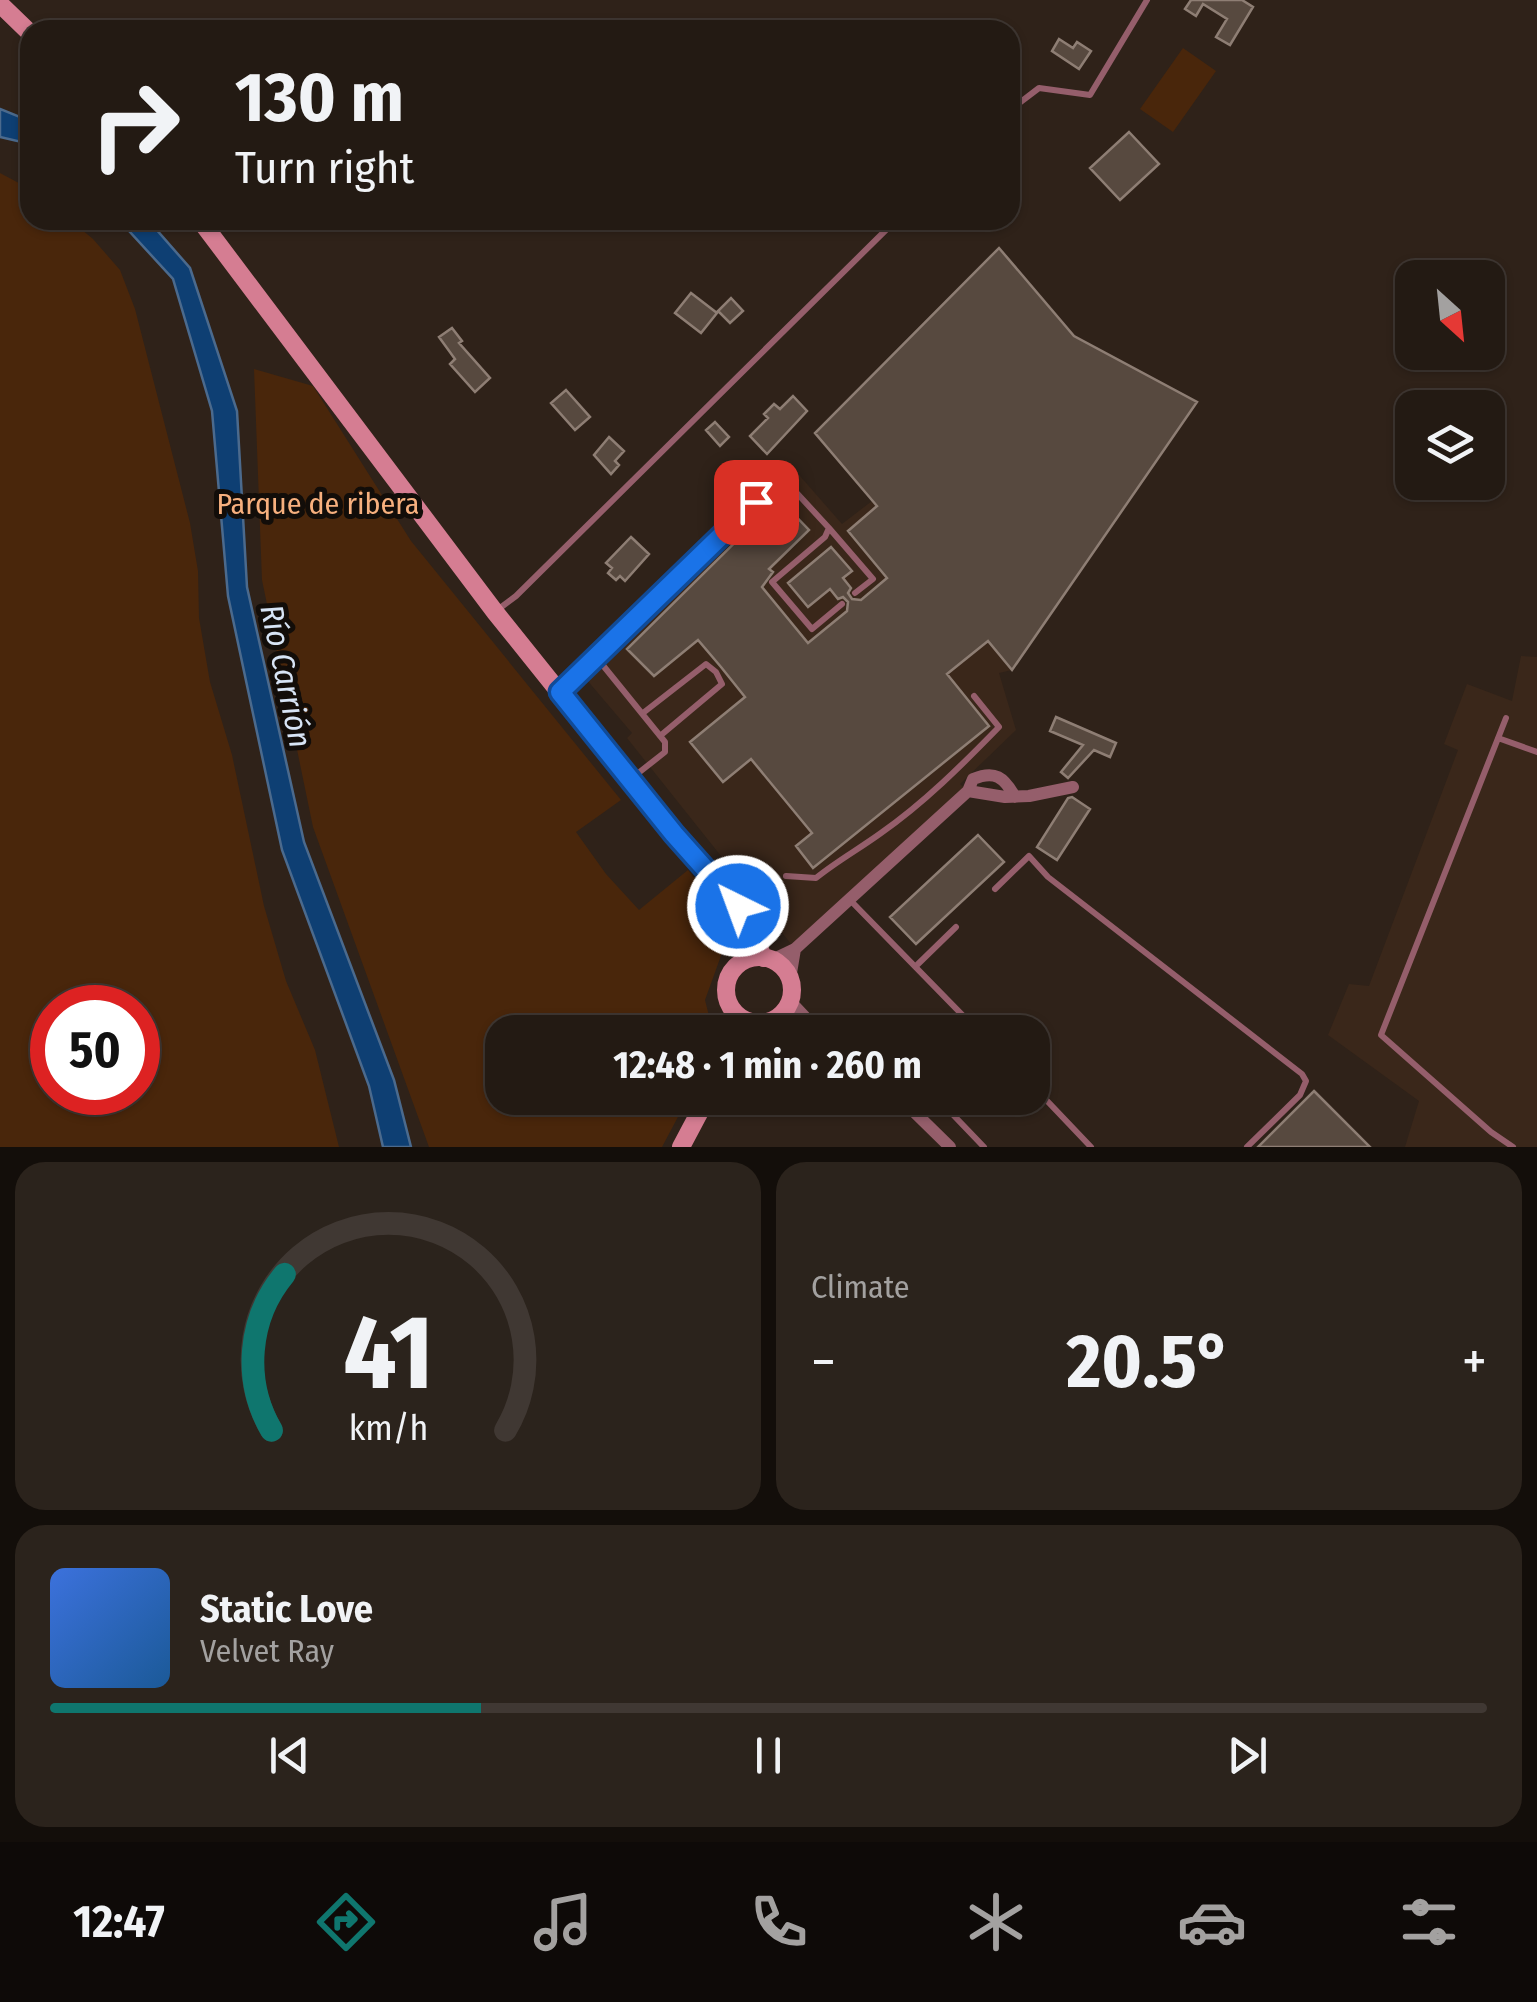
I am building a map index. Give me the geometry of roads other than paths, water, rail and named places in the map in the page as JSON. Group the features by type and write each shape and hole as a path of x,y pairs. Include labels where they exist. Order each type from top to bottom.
{"main road":[{"path":"0,4 20,24"},
{"path":"208,230 495,612 750,922 768,959 786,971 790,1001 780,1015"},
{"path":"743,962 750,922"},
{"path":"738,1015 729,1005 726,986 735,968 743,962 768,959"},
{"path":"682,1147 698,1115"}],"street":[{"path":"768,959 795,949 968,792 1015,797 1073,786"},
{"path":"790,979 795,949"},
{"path":"790,1001 801,1015"},
{"path":"917,1115 950,1147"}],"lane":[{"path":"1020,102 1039,88 1090,95 1147,0"},
{"path":"495,612 516,596 886,230"},
{"path":"560,692 782,476 873,578 855,593"},
{"path":"829,528 825,537 772,582 812,628 842,604"},
{"path":"598,658 664,742 664,752 630,780"},
{"path":"642,713 706,664 716,672 722,684 660,736"},
{"path":"786,876 816,878 882,833 956,772 998,727 974,696"},
{"path":"1506,718 1381,1035 1513,1147"},
{"path":"1498,738 1537,752"},
{"path":"995,888 1029,856 1048,876 1302,1074 1306,1081 1300,1094 1246,1147"},
{"path":"849,899 963,1015"},
{"path":"916,966 956,927"},
{"path":"1050,1105 1091,1147"},
{"path":"953,1115 984,1147"}],"water":[{"path":"0,109 20,117 20,142 0,137"},
{"path":"128,230 157,230 190,268 237,411 247,587 304,842 394,1080 411,1147 383,1147 369,1086 282,850 228,596 212,411 173,279"}],"park label":[{"name":"Parque de ribera","path":"318,504"}],"water label":[{"name":"Río Carrión","path":"286,676"}]}
